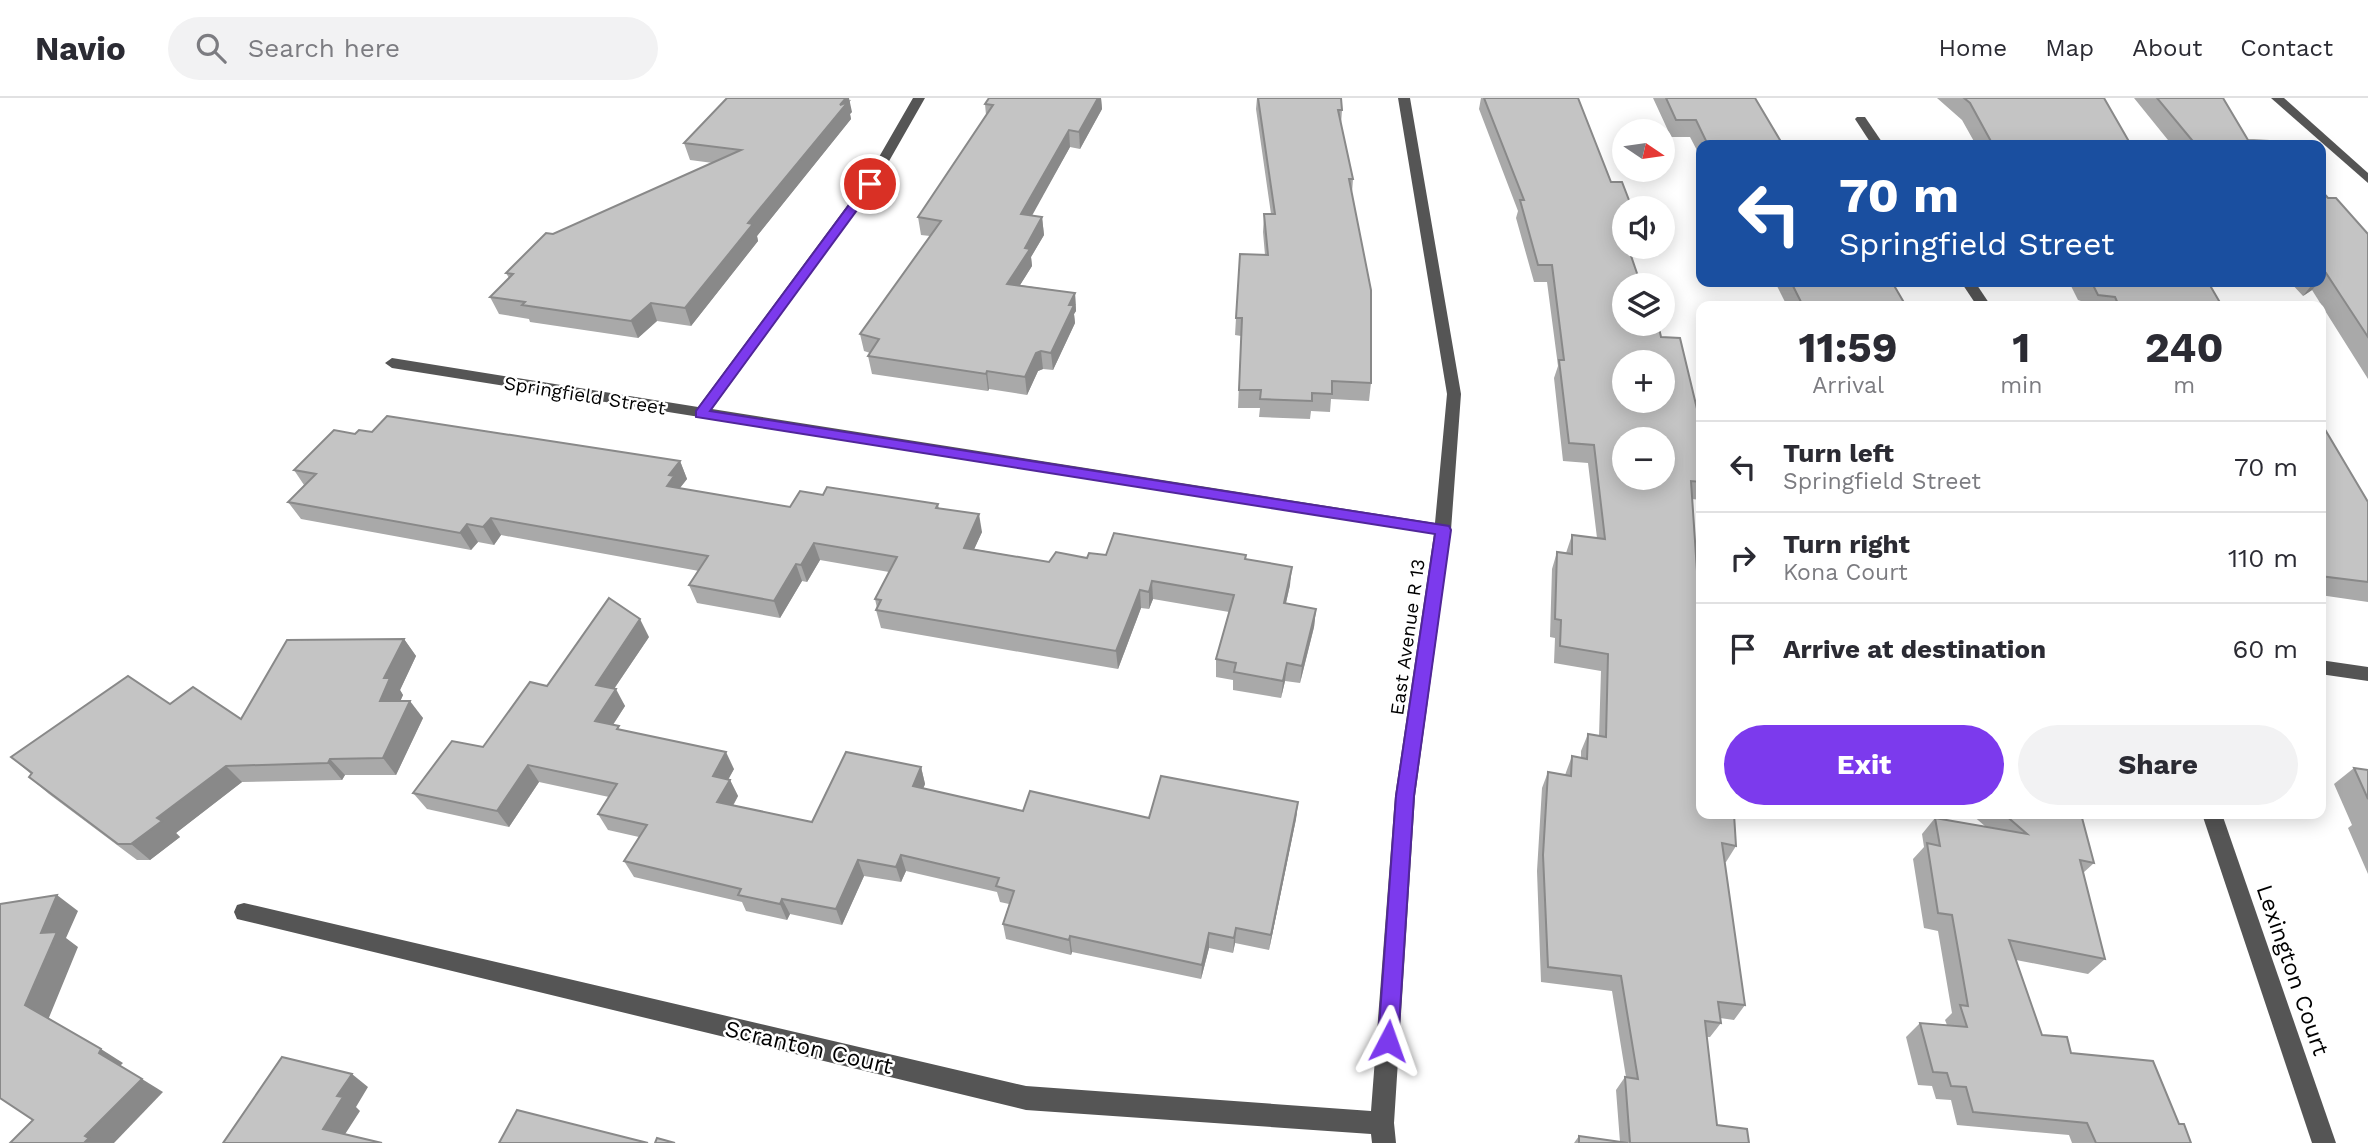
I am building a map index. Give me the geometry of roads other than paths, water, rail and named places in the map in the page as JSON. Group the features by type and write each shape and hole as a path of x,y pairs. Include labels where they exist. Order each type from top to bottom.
{"street":[{"path":"700,414 870,184 919,98"},
{"name":"East Avenue R 13","path":"1383,1133 1405,796 1443,530 1454,394 1404,98"},
{"path":"2277,98 2324,140"},
{"path":"1861,119 1875,140"},
{"path":"2326,142 2368,179"},
{"name":"Springfield Street","path":"391,363 1443,530"},
{"path":"2326,668 2368,674"},
{"name":"Lexington Court","path":"2215,819 2324,1143"},
{"name":"Scranton Court","path":"244,912 1026,1098 1383,1133"}]}
